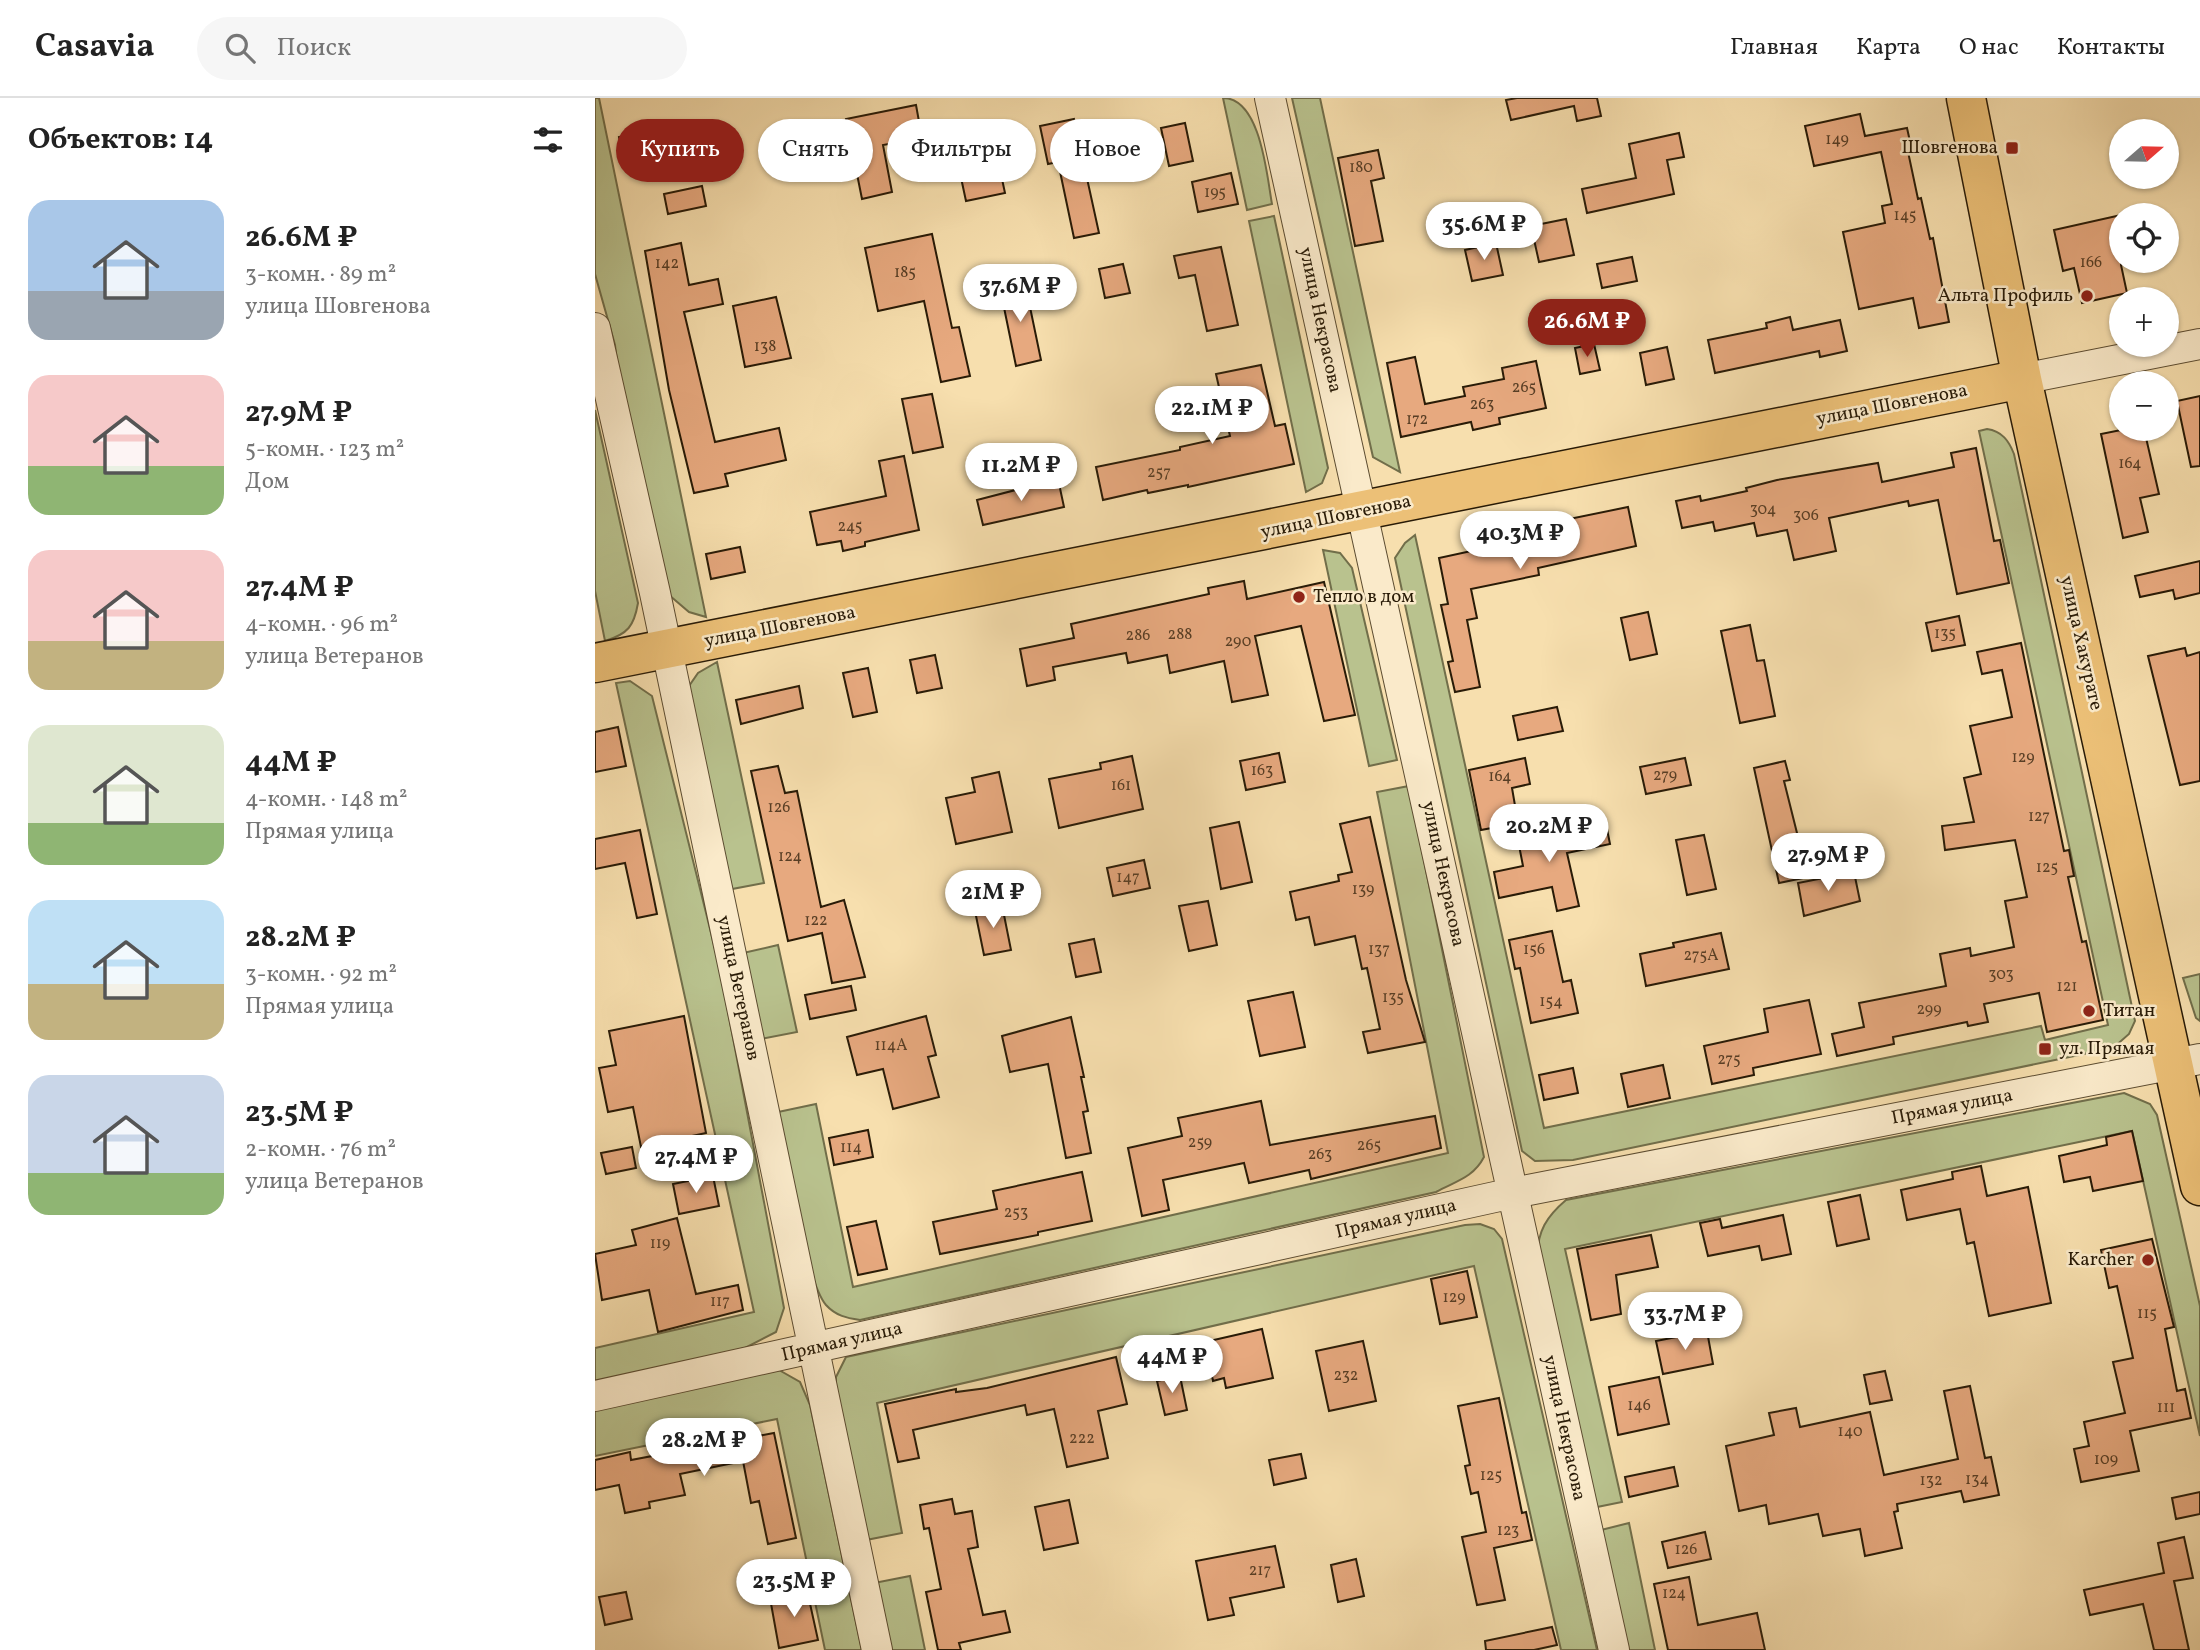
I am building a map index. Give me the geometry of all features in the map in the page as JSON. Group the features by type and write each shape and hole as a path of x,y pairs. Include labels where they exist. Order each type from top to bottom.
{"main road":[{"name":"улица Хакурате","path":"1966,98 2022,379 2187,1062 2200,1186"},
{"name":"улица Шовгенова","path":"595,663 2022,379"}],"street":[{"name":"улица Некрасова","path":"1270,98 1614,1650"},
{"name":"улица Ветеранов","path":"595,328 666,649 877,1650"},
{"name":"улица Шовгенова","path":"2022,379 2200,344"},
{"name":"Прямая улица","path":"595,1396 1513,1193 2187,1062"}],"green space":[{"path":"595,98 599,98 706,617 689,612 669,595 623,414 615,345 595,274"},
{"path":"1223,98 1236,101 1254,124 1260,141 1272,204 1247,210"},
{"path":"1292,98 1320,98 1400,472 1373,457"},
{"path":"1274,216 1328,468 1322,483 1306,492 1249,221"},
{"path":"595,410 638,603 629,628 605,641 595,591"},
{"path":"1987,429 2004,437 2014,454 2135,1021 2129,1034 2113,1048 1573,1160 1535,1161 1522,1151 1395,558 1405,543 1415,535 1544,1128 2041,1026 2045,1040 2108,1025 1979,431"},
{"path":"1323,550 1340,553 1352,568 1397,760 1369,766"},
{"path":"717,662 764,883 732,889 687,689 698,673"},
{"path":"630,681 652,696 720,969 784,1308 776,1332 745,1348 595,1385 595,1348 754,1312 616,683"},
{"path":"1409,786 1484,1157 1475,1170 1436,1192 860,1320 838,1314 826,1305 810,1270 778,1112 816,1104 853,1287 1448,1153 1377,792"},
{"path":"778,945 797,1032 761,1039 743,953"},
{"path":"2200,974 2200,1021 2196,1018 2183,978"},
{"path":"2124,1093 2150,1104 2157,1115 2200,1306 2200,1436 2132,1131 1565,1249 1622,1502 1592,1508 1537,1256 1544,1225 1566,1200"},
{"path":"1480,1224 1494,1229 1502,1239 1597,1650 1561,1650 1474,1266 877,1403 902,1533 866,1540 836,1398 836,1377 846,1357 1465,1225"},
{"path":"779,1370 800,1382 810,1405 862,1650 825,1650 777,1419 595,1456 595,1410"},
{"path":"1629,1523 1655,1650 1625,1650 1597,1531"},
{"path":"910,1576 925,1650 887,1650 874,1583"}],"building":[{"path":"1597,98 1601,116 1577,121 1574,106 1511,120 1506,100"},
{"path":"916,105 919,119 887,119 887,144 883,145 887,182 890,182 892,192 862,199 859,182 873,182 873,119 846,119"},
{"path":"1860,114 1865,136 1907,128 1911,146 1907,147 1918,199 1921,198 1930,239 1933,238 1949,322 1919,328 1913,298 1859,309 1843,232 1885,223 1882,206 1892,204 1881,152 1814,166 1805,126"},
{"path":"1185,123 1193,161 1169,166 1165,127"},
{"path":"1050,124 1050,164 1048,164 1040,126"},
{"path":"1679,133 1684,157 1667,160 1674,194 1587,213 1582,189 1636,178 1629,144"},
{"path":"1378,150 1384,178 1371,181 1383,241 1355,246 1338,158"},
{"path":"1231,173 1238,204 1198,212 1192,182"},
{"path":"962,182 1003,182 1005,193 966,201"},
{"path":"1062,182 1088,182 1099,233 1074,238"},
{"path":"702,186 706,206 668,214 664,194"},
{"path":"2109,218 2109,273 2123,273 2126,287 2109,287 2109,297 2082,303 2074,268 2063,271 2054,230"},
{"path":"1566,219 1574,255 1539,262 1531,226"},
{"path":"932,234 952,328 959,327 970,376 941,382 924,301 878,311 865,248"},
{"path":"681,243 689,285 718,279 723,304 684,312 715,442 779,428 786,460 725,474 728,486 694,493 669,390 645,251"},
{"path":"1496,243 1503,275 1472,281 1465,250"},
{"path":"1221,247 1238,325 1207,331 1195,275 1179,278 1174,256"},
{"path":"1632,257 1637,281 1602,288 1597,264"},
{"path":"1123,264 1130,293 1105,298 1099,269"},
{"path":"1025,283 1041,360 1016,366 1000,288"},
{"path":"776,297 791,358 745,367 733,306"},
{"path":"1790,317 1793,330 1840,320 1847,351 1820,357 1819,351 1715,373 1708,340 1767,328 1766,323"},
{"path":"1594,344 1600,370 1580,374 1575,348"},
{"path":"1667,347 1674,379 1646,385 1640,353"},
{"path":"1415,357 1425,404 1465,396 1463,387 1504,379 1502,368 1536,361 1546,408 1499,418 1500,424 1473,430 1471,422 1401,437 1387,363"},
{"path":"1261,365 1275,426 1285,424 1294,464 1188,487 1148,493 1147,490 1103,500 1096,467 1180,450 1180,447 1230,436 1216,374"},
{"path":"932,394 943,447 913,453 902,399"},
{"path":"2200,396 2200,466 2191,467 2179,401"},
{"path":"2109,432 2109,441 2147,441 2159,494 2140,498 2148,532 2123,538 2101,434"},
{"path":"1976,448 1994,541 2000,540 2009,583 1957,594 1938,500 1909,506 1908,501 1829,518 1836,551 1794,560 1787,530 1757,536 1754,523 1715,531 1713,522 1682,528 1676,501 1700,496 1701,501 1747,491 1746,488 1777,480 1878,463 1882,482 1954,467 1951,453"},
{"path":"904,456 919,530 865,542 865,546 843,551 841,541 817,545 810,512 886,496 879,461"},
{"path":"1058,479 1064,507 983,525 977,500"},
{"path":"1628,507 1636,546 1538,568 1539,575 1471,589 1477,618 1467,620 1480,687 1455,692 1448,662 1453,661 1441,605 1448,604 1439,558 1499,545 1496,534"},
{"path":"740,547 745,572 711,579 706,554"},
{"path":"2200,561 2200,593 2175,599 2173,590 2140,597 2135,576"},
{"path":"1244,581 1247,599 1324,582 1355,715 1324,721 1301,626 1255,636 1268,695 1232,702 1224,661 1170,673 1167,655 1128,663 1126,653 1053,667 1055,680 1027,686 1020,649 1074,638 1071,624 1209,594 1208,588"},
{"path":"1648,612 1657,654 1630,660 1621,618"},
{"path":"1959,616 1965,645 1932,651 1926,623"},
{"path":"1750,625 1757,661 1764,660 1775,716 1740,723 1721,631"},
{"path":"2021,643 2064,851 2069,850 2074,876 2068,877 2082,942 2086,941 2103,1020 2047,1032 2039,993 1984,1004 1988,1022 1968,1026 1967,1022 1893,1037 1894,1044 1837,1056 1832,1034 1864,1027 1859,1003 1946,986 1940,954 1970,948 1971,956 2014,947 2005,901 2027,897 2015,840 1945,850 1942,826 1974,822 1964,778 1981,774 1970,726 2012,717 2002,670 1982,674 1977,652"},
{"path":"2185,648 2187,656 2200,652 2200,781 2180,785 2148,656"},
{"path":"935,655 942,688 917,693 910,660"},
{"path":"868,668 877,712 853,717 843,673"},
{"path":"799,686 803,708 741,724 736,700"},
{"path":"1557,707 1563,731 1518,740 1513,716"},
{"path":"618,727 626,766 595,772 595,732"},
{"path":"1279,753 1285,782 1246,790 1240,761"},
{"path":"1132,756 1143,809 1059,828 1049,779 1101,769 1100,763"},
{"path":"1525,758 1530,784 1512,788 1518,823 1481,830 1469,770"},
{"path":"1685,758 1691,785 1646,794 1640,767"},
{"path":"1785,761 1790,780 1784,781 1808,877 1779,883 1754,768"},
{"path":"778,766 785,793 797,791 821,907 844,900 865,977 832,983 822,933 788,941 751,771"},
{"path":"999,772 1012,832 956,844 946,798 975,792 972,778"},
{"path":"1370,817 1406,980 1425,1042 1368,1053 1363,1032 1380,1029 1367,968 1362,969 1355,936 1315,945 1309,917 1296,920 1290,892 1339,881 1338,875 1352,872 1340,824"},
{"path":"1239,822 1252,882 1221,889 1210,828"},
{"path":"1606,824 1610,844 1567,853 1579,906 1557,911 1552,887 1499,898 1494,872 1523,866 1517,835 1550,829 1551,835"},
{"path":"640,830 657,914 637,918 625,863 595,869 595,839"},
{"path":"1704,835 1716,889 1687,895 1676,840"},
{"path":"1144,860 1150,888 1113,896 1107,868"},
{"path":"1854,872 1860,901 1804,916 1798,883"},
{"path":"1208,901 1217,945 1189,951 1179,906"},
{"path":"1002,905 1011,950 984,955 975,911"},
{"path":"1552,931 1563,982 1571,980 1578,1013 1531,1023 1520,968 1515,969 1509,940"},
{"path":"1721,933 1729,969 1646,986 1640,954 1674,947 1673,943"},
{"path":"1094,939 1101,972 1076,977 1069,944"},
{"path":"851,986 856,1010 810,1019 805,995"},
{"path":"1293,992 1305,1047 1260,1056 1248,1001"},
{"path":"1809,1000 1821,1054 1753,1068 1754,1075 1712,1084 1704,1046 1768,1032 1764,1009"},
{"path":"684,1016 706,1133 641,1147 633,1107 608,1112 599,1068 616,1065 609,1031"},
{"path":"926,1016 936,1055 928,1057 939,1097 893,1109 883,1069 857,1075 847,1037"},
{"path":"1071,1017 1084,1077 1081,1077 1088,1111 1083,1112 1091,1153 1066,1158 1048,1064 1010,1072 1002,1036"},
{"path":"1663,1065 1670,1098 1628,1107 1621,1074"},
{"path":"1573,1068 1578,1093 1544,1100 1539,1075"},
{"path":"1261,1101 1270,1145 1435,1116 1441,1148 1311,1179 1309,1170 1249,1183 1244,1163 1163,1180 1169,1210 1142,1216 1128,1148 1182,1136 1178,1118"},
{"path":"868,1130 873,1157 834,1165 829,1138"},
{"path":"2132,1131 2143,1181 2093,1191 2090,1177 2064,1182 2059,1156 2107,1145 2106,1137"},
{"path":"632,1147 636,1168 606,1174 601,1153"},
{"path":"1981,1166 1987,1196 2028,1187 2051,1303 1989,1316 1974,1242 1967,1244 1960,1209 1907,1220 1901,1190 1953,1179 1952,1172"},
{"path":"1082,1172 1092,1221 1038,1232 1038,1235 940,1254 933,1222 997,1209 993,1191"},
{"path":"713,1176 719,1206 679,1214 673,1184"},
{"path":"1860,1195 1869,1239 1837,1246 1828,1202"},
{"path":"1783,1215 1791,1254 1762,1260 1759,1246 1708,1256 1700,1223 1720,1219 1722,1228"},
{"path":"677,1218 696,1294 738,1285 743,1310 658,1332 649,1290 602,1300 595,1254 636,1245 632,1230"},
{"path":"876,1221 887,1269 858,1275 847,1227"},
{"path":"1651,1235 1658,1267 1616,1275 1621,1314 1591,1320 1577,1249"},
{"path":"2152,1239 2174,1327 2165,1329 2177,1391 2185,1389 2191,1418 2130,1431 2139,1471 2081,1482 2074,1449 2089,1446 2084,1422 2125,1413 2113,1362 2133,1358 2117,1286 2109,1288 2101,1250"},
{"path":"1467,1271 1477,1317 1440,1324 1431,1279"},
{"path":"1262,1329 1273,1378 1226,1388 1224,1378 1213,1381 1205,1342"},
{"path":"1707,1331 1713,1364 1663,1374 1656,1341"},
{"path":"1363,1341 1376,1401 1329,1411 1316,1351"},
{"path":"1116,1357 1127,1404 1098,1411 1108,1458 1067,1467 1054,1409 1027,1415 1025,1405 913,1430 919,1458 898,1462 885,1404 956,1389 956,1392 987,1388"},
{"path":"1885,1371 1892,1400 1870,1404 1864,1375"},
{"path":"1180,1376 1187,1410 1165,1415 1157,1381"},
{"path":"1659,1377 1669,1424 1618,1435 1609,1387"},
{"path":"1970,1386 1985,1458 1991,1457 1999,1495 1964,1502 1961,1491 1897,1504 1898,1511 1894,1512 1902,1548 1865,1556 1860,1529 1823,1536 1818,1514 1769,1524 1766,1505 1739,1511 1726,1446 1774,1435 1769,1413 1796,1408 1800,1427 1870,1412 1884,1475 1958,1459 1944,1391"},
{"path":"1499,1398 1522,1513 1526,1512 1532,1540 1494,1548 1505,1600 1477,1605 1462,1537 1486,1532 1478,1492 1471,1494 1465,1466 1470,1465 1458,1406"},
{"path":"774,1433 796,1538 768,1544 759,1501 751,1503 743,1461 680,1474 685,1495 649,1502 650,1508 625,1513 619,1485 595,1490 595,1460 630,1452 631,1460"},
{"path":"1301,1454 1306,1478 1274,1485 1269,1460"},
{"path":"1674,1467 1678,1486 1629,1497 1625,1477"},
{"path":"2200,1492 2200,1514 2176,1519 2172,1498"},
{"path":"952,1499 955,1514 972,1511 978,1547 968,1549 983,1615 1005,1611 1010,1632 959,1643 961,1650 938,1650 926,1592 941,1589 929,1528 924,1529 920,1505"},
{"path":"1069,1500 1078,1543 1044,1550 1035,1507"},
{"path":"1705,1532 1711,1559 1668,1568 1662,1542"},
{"path":"2184,1537 2193,1578 2174,1581 2189,1650 2154,1650 2143,1604 2090,1615 2084,1590 2164,1573 2158,1543"},
{"path":"1275,1546 1284,1587 1230,1598 1234,1615 1208,1620 1196,1561"},
{"path":"1356,1559 1364,1596 1338,1602 1331,1565"},
{"path":"1689,1577 1698,1625 1757,1613 1765,1650 1668,1650 1654,1584"},
{"path":"807,1590 818,1640 779,1648 770,1598"},
{"path":"626,1592 632,1619 605,1625 599,1597"},
{"path":"1552,1627 1557,1645 1534,1650 1486,1650 1485,1641"}],"place":[{"name":"Шовгенова","path":"2012,148"},
{"name":"Альта Профиль","path":"2087,296"},
{"name":"Тепло в дом","path":"1299,597"},
{"name":"Титан","path":"2089,1011"},
{"name":"ул. Прямая","path":"2045,1049"},
{"name":"Karcher","path":"2148,1260"}]}
